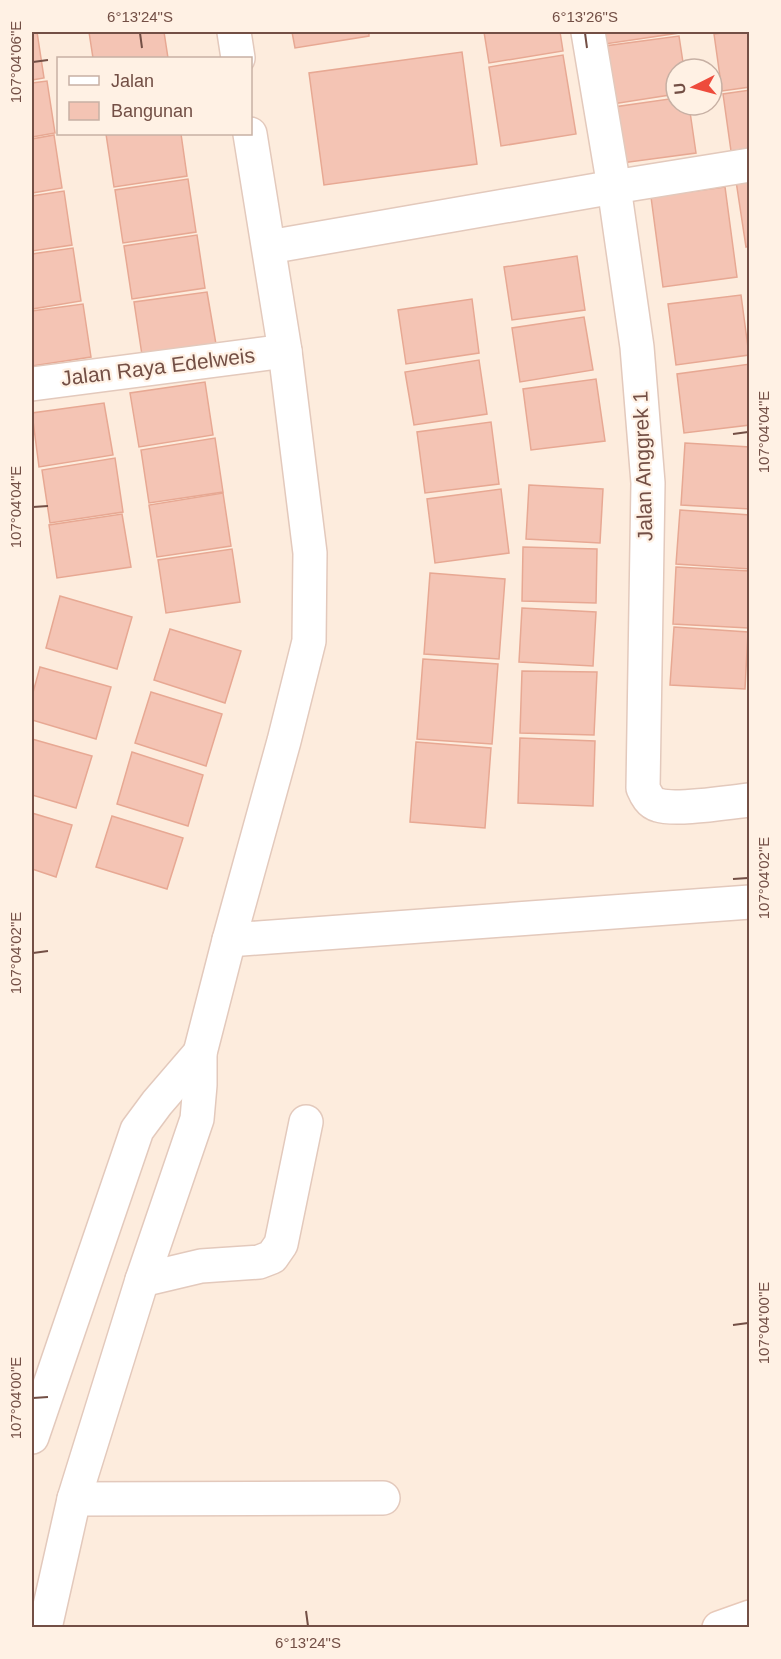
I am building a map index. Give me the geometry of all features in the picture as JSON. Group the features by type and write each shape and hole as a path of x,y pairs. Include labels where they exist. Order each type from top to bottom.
{"street":[{"path":"234,32 238,57"},
{"name":"Jalan Anggrek 1","path":"588,32 614,187 637,347 648,483 643,788 649,799 659,805 676,807 750,800"},
{"path":"45,1628 74,1499 142,1280 197,1119 200,1053 309,641 310,553 285,351 250,135"},
{"path":"269,247 750,165"},
{"name":"Jalan Raya Edelweis","path":"32,384 285,351"},
{"path":"229,940 750,902"},
{"path":"32,1437 137,1130 200,1053"},
{"path":"142,1280 201,1266 259,1262 272,1257 281,1244 306,1122"},
{"path":"74,1499 383,1498"},
{"path":"719,1628 750,1617"}],"building":[{"path":"32,32 37,32 44,78 32,80"},
{"path":"89,32 164,32 168,57 93,57"},
{"path":"292,32 369,32 369,36 295,48"},
{"path":"484,32 560,32 563,51 489,63"},
{"path":"603,32 679,32 679,33 605,44"},
{"path":"750,32 750,87 724,91 724,57 717,57 714,34"},
{"path":"679,36 682,57 664,57 664,96 613,104 605,46"},
{"path":"462,52 477,164 324,185 309,73"},
{"path":"563,55 576,134 501,146 489,67"},
{"path":"47,81 55,133 32,137 32,83"},
{"path":"750,90 750,148 731,151 724,94"},
{"path":"664,100 664,117 691,117 696,153 622,163 614,107"},
{"path":"54,135 62,188 32,193 32,139"},
{"path":"106,135 181,135 187,176 114,187"},
{"path":"188,179 196,232 123,243 115,190"},
{"path":"750,179 750,246 746,247 736,181"},
{"path":"725,187 737,277 663,287 651,197"},
{"path":"64,191 72,245 32,251 32,196"},
{"path":"197,235 205,288 132,299 124,246"},
{"path":"73,248 81,301 32,309 32,254"},
{"path":"577,256 585,310 512,320 504,267"},
{"path":"207,292 216,344 142,355 134,302"},
{"path":"741,295 749,355 676,365 668,304"},
{"path":"472,299 479,353 406,364 398,310"},
{"path":"83,304 91,357 32,366 32,311"},
{"path":"584,317 593,370 520,382 512,328"},
{"path":"479,360 487,414 414,425 405,372"},
{"path":"750,364 750,425 684,433 677,374"},
{"path":"596,379 605,441 531,450 523,389"},
{"path":"205,382 213,435 139,447 130,393"},
{"path":"104,403 113,455 39,467 32,413"},
{"path":"491,422 499,484 425,493 417,432"},
{"path":"215,438 223,492 149,503 141,450"},
{"path":"685,443 750,447 750,509 681,505"},
{"path":"115,458 123,512 50,523 42,470"},
{"path":"529,485 603,489 600,543 526,539"},
{"path":"501,489 509,553 435,563 427,499"},
{"path":"223,493 231,546 157,557 149,505"},
{"path":"680,510 750,515 750,569 676,564"},
{"path":"122,514 131,567 57,578 49,525"},
{"path":"523,547 597,549 596,603 522,601"},
{"path":"232,549 240,602 166,613 158,560"},
{"path":"676,567 750,571 748,628 673,624"},
{"path":"430,573 505,579 499,659 424,654"},
{"path":"60,596 132,617 117,669 46,648"},
{"path":"522,608 596,612 593,666 519,662"},
{"path":"674,627 748,632 745,689 670,685"},
{"path":"170,629 241,651 225,703 154,680"},
{"path":"423,659 498,664 492,744 417,739"},
{"path":"40,667 111,687 96,739 32,720 32,696"},
{"path":"522,671 597,672 594,735 520,733"},
{"path":"151,692 222,714 206,766 135,743"},
{"path":"520,738 595,741 593,806 518,803"},
{"path":"32,739 92,756 76,808 32,795"},
{"path":"416,742 491,748 485,828 410,822"},
{"path":"132,752 203,775 188,826 117,804"},
{"path":"32,813 72,825 56,877 32,869"},
{"path":"112,816 183,838 167,889 96,867"}]}
